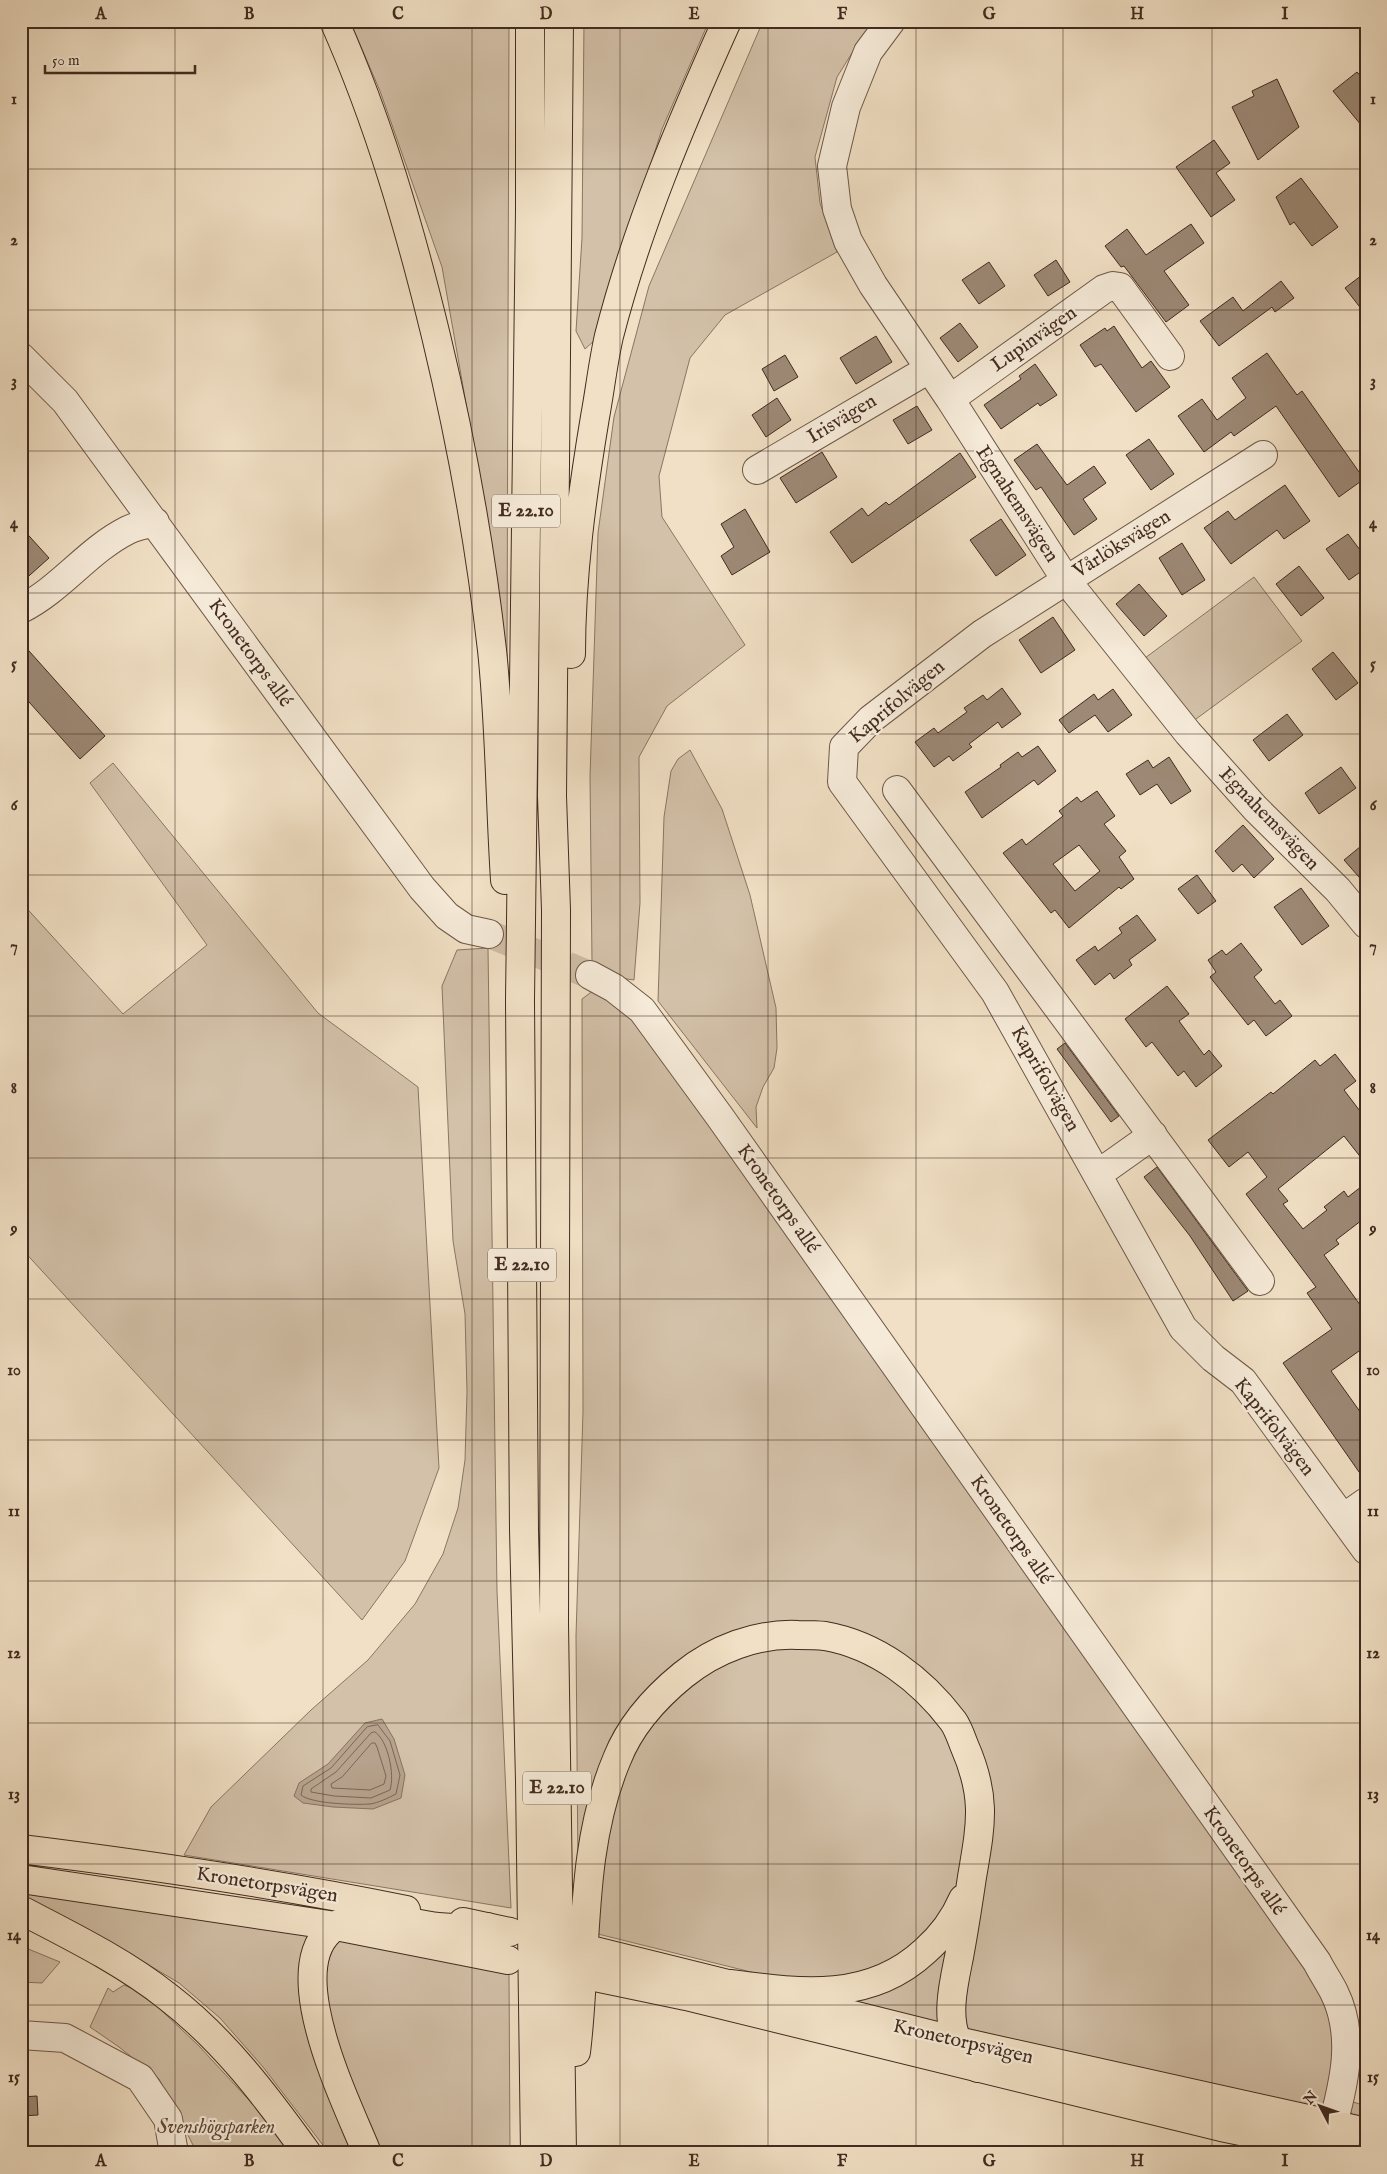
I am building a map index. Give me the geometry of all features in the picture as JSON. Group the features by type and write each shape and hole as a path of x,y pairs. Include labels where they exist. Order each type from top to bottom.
{"main road":[{"path":"334,21 397,191 424,284 471,500 492,650 508,918 520,1000"},
{"name":"E 22.10","path":"530,21 530,210 520,1000 524,1520 535,2153"},
{"name":"E 22.10","path":"559,21 552,786 556,910 554,1624 563,2153"},
{"path":"556,910 570,764 571,628 577,540 589,453 609,337 647,211 682,124 727,21"},
{"path":"563,2153 581,2006 586,1896 596,1833 617,1757 639,1720 665,1690 692,1668 717,1652 749,1641 785,1634 825,1636 863,1647 894,1665 928,1690 955,1724 972,1763 980,1794 981,1832 953,1984 952,2018 957,2042 978,2068"},
{"name":"Kronetorpsvägen","path":"21,1849 137,1864 320,1893 499,1930 439,1928 381,1917 352,1918 336,1926"},
{"path":"730,1984 814,1992 849,1990 883,1980 912,1963 938,1940 956,1916 973,1875"},
{"name":"Kronetorpsvägen","path":"21,1879 336,1926 508,1960"},
{"path":"21,1910 125,1967 169,1997 246,2070 307,2153"},
{"path":"336,1926 320,1940 312,1974 313,1994 326,2048 368,2153"},
{"name":"Kronetorpsvägen","path":"595,1964 730,1984 957,2042 1333,2145 1221,2127 978,2068 686,1996 595,1964"},
{"path":"1333,2145 1366,2132"}],"street":[{"name":"Egnahemsvägen","path":"891,21 868,52 846,107 832,166 837,209 848,241 873,285 950,399 1066,580 1188,733 1254,808 1338,890 1366,924"},
{"name":"Lupinvägen","path":"950,399 1104,289 1113,286 1120,287 1170,356"},
{"name":"Kronetorps allé","path":"21,357 65,401 422,888 447,916 466,929 489,934"},
{"name":"Irisvägen","path":"757,470 929,369"},
{"name":"Vårlöksvägen","path":"982,634 1263,455"},
{"path":"21,608 35,602 98,548 130,529 155,522"},
{"name":"Kaprifolvägen","path":"982,634 871,719 844,747 842,782 872,826 995,992 1183,1328 1213,1358 1244,1381 1366,1550"},
{"path":"897,790 1260,1281"},
{"name":"Kronetorps allé","path":"590,975 614,988 642,1010 720,1117 1317,1962 1335,1993 1342,2016 1347,2051 1346,2073 1333,2145"},
{"path":"1098,1174 1153,1134"},
{"path":"1343,1518 1366,1502"},
{"path":"21,2035 65,2038 140,2078 168,2119 174,2153"}],"green space":[{"path":"350,21 509,21 507,657 480,483 442,267 380,91"},
{"path":"584,21 709,21 662,129 595,340 585,349 576,331 582,238"},
{"path":"763,21 872,21 837,77 815,157 820,203 837,252 725,315 690,358 659,476 662,517 745,645 667,706 639,757 640,903 634,980 607,976 592,962 590,777 598,533 614,417 649,286"},
{"path":"1254,577 1302,641 1192,722 1145,658"},
{"path":"690,750 722,809 750,895 776,1008 777,1048 774,1068 763,1087 756,1107 757,1128 658,1001 664,817 671,771 678,759"},
{"path":"113,763 318,1013 418,1087 439,1468 405,1561 362,1620 21,1248 21,902 123,1014 207,945 90,783"},
{"path":"488,948 497,1591 511,1908 184,1855 211,1807 311,1710 368,1660 415,1604 443,1554 458,1508 465,1460 467,1392 465,1314 453,1241 442,986 457,950"},
{"path":"594,990 636,1021 1301,1956 1329,2006 1335,2042 1327,2100 1319,2109 970,2034 962,2021 969,1955 967,1726 825,1625 665,1674 578,1872 576,1636 583,1411 582,999"},
{"path":"782,1645 837,1650 887,1671 934,1713 963,1766 971,1817 958,1883 947,1908 929,1931 886,1965 835,1979 771,1977 598,1934 602,1857 612,1802 633,1749 669,1698 721,1661"},
{"path":"21,1889 310,1933 299,1976 306,2023 352,2153 329,2153 263,2067 220,2018 179,1983 107,1940 21,1896"},
{"path":"950,1939 941,2030 832,2001"},
{"path":"337,1940 509,1973 510,2153 378,2153 326,2022 325,1966"},
{"path":"21,1946 60,1962 42,1983 21,1982"},
{"name":"Svenshögsparken","path":"124,1985 143,1993 199,2046 272,2125 290,2153 201,2153 193,2145 159,2079 90,2027 108,1988 113,1992"},
{"path":"1350,2101 1366,2106 1366,2122 1353,2115 1349,2110"}],"water":[{"path":"382,1719 394,1739 405,1775 401,1798 373,1809 303,1803 294,1796 299,1783 328,1764 365,1723"}],"building":[{"path":"1357,72 1366,82 1366,131 1333,91"},
{"path":"1277,79 1299,127 1258,160 1232,107 1254,96 1252,91"},
{"path":"1214,140 1230,163 1216,173 1235,200 1211,217 1176,167"},
{"path":"1301,178 1338,227 1312,246 1294,222 1290,225 1276,197"},
{"path":"1191,224 1204,243 1164,271 1189,305 1166,322 1124,266 1121,267 1105,246 1127,229 1146,255"},
{"path":"1056,260 1070,282 1048,296 1034,275"},
{"path":"989,262 1005,286 979,304 962,280"},
{"path":"1366,272 1366,315 1345,288"},
{"path":"1281,281 1294,298 1275,312 1272,307 1219,346 1200,321 1233,297 1243,311"},
{"path":"960,323 978,347 958,362 940,338"},
{"path":"1114,326 1142,368 1151,361 1170,387 1136,412 1101,364 1095,367 1080,345 1105,328 1107,331"},
{"path":"876,336 892,362 856,384 840,358"},
{"path":"1267,353 1297,395 1302,391 1364,479 1339,497 1276,406 1234,436 1231,432 1204,452 1178,416 1202,399 1217,420 1246,398 1232,378"},
{"path":"785,355 798,377 774,391 762,369"},
{"path":"1035,364 1057,395 1040,406 1038,403 1001,429 984,405 1021,379 1019,376"},
{"path":"777,398 791,420 766,437 752,415"},
{"path":"917,406 932,430 908,444 893,420"},
{"path":"1149,439 1174,474 1151,490 1126,455"},
{"path":"1037,444 1067,485 1094,466 1106,483 1083,499 1097,519 1074,535 1041,487 1036,490 1014,460"},
{"path":"822,452 837,477 796,503 780,478"},
{"path":"960,453 976,477 852,563 830,532 862,508 868,516 886,502 889,505"},
{"path":"1285,485 1310,521 1284,539 1277,530 1231,564 1204,528 1228,511 1235,520"},
{"path":"745,509 770,552 732,575 721,556 734,547 721,524"},
{"path":"1001,519 1026,555 996,576 970,540"},
{"path":"21,527 49,558 21,583"},
{"path":"1348,534 1366,558 1366,568 1349,580 1326,549"},
{"path":"1182,543 1205,580 1182,595 1159,558"},
{"path":"1299,566 1324,598 1301,616 1276,584"},
{"path":"1139,584 1167,616 1144,636 1116,604"},
{"path":"1053,617 1075,650 1041,673 1019,640"},
{"path":"21,642 105,736 80,759 21,693"},
{"path":"1333,652 1358,683 1336,700 1312,669"},
{"path":"1002,688 1021,714 1002,728 998,722 969,744 972,747 953,761 949,756 934,767 915,742 934,728 938,733 967,712 964,708 983,695 987,700"},
{"path":"1113,689 1132,715 1108,732 1095,715 1069,733 1059,720 1094,694 1098,700"},
{"path":"1287,714 1303,735 1269,761 1253,740"},
{"path":"1038,746 1056,771 1038,785 1034,780 982,818 965,792 1001,767 1000,765 1018,752 1022,757"},
{"path":"1169,757 1191,791 1171,804 1157,784 1140,795 1126,774 1148,760 1153,768"},
{"path":"1341,767 1356,788 1319,814 1305,793"},
{"path":"1097,791 1115,816 1104,824 1126,851 1119,857 1134,879 1121,889 1119,887 1069,928 1055,910 1051,913 1003,853 1022,839 1026,845 1063,816 1059,811 1077,797 1081,802","holes":["1079,845 1100,871 1075,891 1053,864"]},
{"path":"1243,825 1274,859 1254,878 1242,864 1233,872 1215,851"},
{"path":"1366,842 1366,885 1344,860"},
{"path":"1197,875 1216,901 1198,914 1178,889"},
{"path":"1301,888 1329,926 1302,945 1274,907"},
{"path":"1137,915 1156,940 1129,960 1132,965 1114,979 1110,973 1095,985 1076,960 1095,946 1098,951 1122,933 1119,928"},
{"path":"1241,943 1262,970 1254,977 1275,1004 1280,1000 1292,1016 1266,1036 1254,1020 1248,1025 1210,977 1216,972 1208,960 1222,950 1226,955"},
{"path":"1167,986 1189,1014 1179,1021 1204,1055 1209,1050 1222,1066 1196,1087 1184,1071 1178,1076 1152,1042 1146,1047 1125,1019"},
{"path":"1065,1043 1119,1116 1111,1122 1057,1049"},
{"path":"1335,1054 1356,1081 1344,1090 1366,1119 1366,1164 1344,1136 1278,1189 1288,1201 1283,1204 1303,1229 1327,1210 1324,1207 1344,1191 1348,1197 1366,1183 1366,1217 1336,1240 1339,1244 1324,1255 1366,1313 1366,1346 1331,1371 1366,1420 1366,1482 1283,1363 1332,1329 1307,1293 1316,1287 1246,1194 1267,1177 1248,1152 1229,1167 1208,1140 1271,1092 1273,1094 1315,1060 1320,1066"},
{"path":"1157,1167 1248,1291 1233,1301 1190,1236 1144,1177"},
{"path":"37,2096 38,2115 21,2116 21,2097"}],"tunnel":[{"path":"489,934 590,975"}]}
